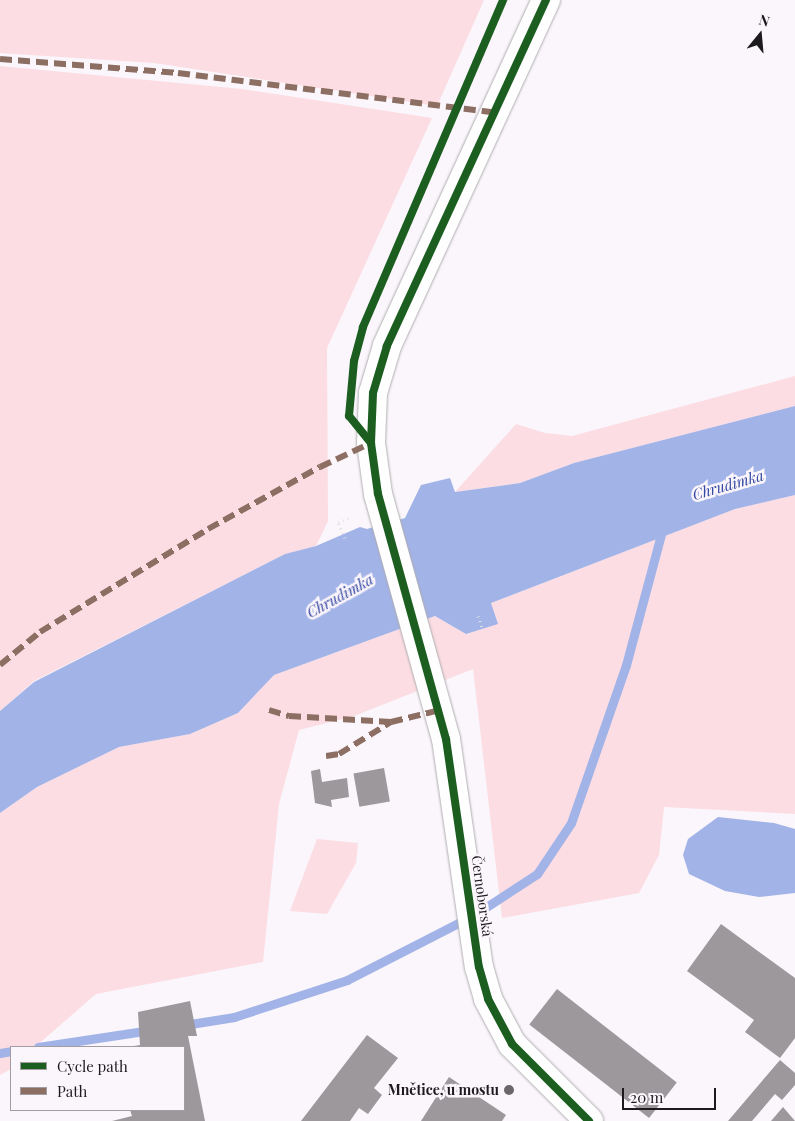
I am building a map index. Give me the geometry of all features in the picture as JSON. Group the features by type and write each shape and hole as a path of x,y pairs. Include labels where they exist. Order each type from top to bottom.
{"street":[{"name":"Černoborská","path":"546,0 387,346 378,374 372,415 373,461 378,494 446,739 479,967 488,999 512,1044 589,1121"}],"path":[{"path":"344,538 338,522 352,517"},
{"path":"478,616 483,630"}],"shaded area":[{"path":"0,0 484,0 437,106 154,63 0,53"},
{"path":"0,66 242,89 432,118 327,348 328,521 316,546 285,554 34,681 0,711"},
{"path":"795,376 795,406 574,463 520,483 455,492 516,424 545,433 572,436"},
{"path":"795,495 795,814 664,807 659,855 639,893 502,918 473,669 354,716 299,730 279,804 263,962 96,994 36,1046 10,1046 10,1070 0,1075 0,813 37,787 119,747 190,734 238,713 274,675 435,616 466,634 497,624 491,603 735,509"},
{"path":"317,839 358,843 356,863 327,914 290,911"}],"water":[{"name":"Chrudimka","path":"795,406 795,495 735,509 491,603 498,624 466,634 435,616 274,675 238,713 190,734 119,747 37,787 0,813 0,711 34,682 285,554 316,546 360,527 367,529 405,518 421,485 450,478 455,492 520,483 574,463"},
{"path":"718,817 774,823 795,829 795,893 759,897 725,891 689,874 683,855 688,839"}],"building":[{"path":"384,768 390,801 359,807 353,773"},
{"path":"320,769 322,782 347,778 349,797 331,800 332,807 315,803 311,771"},
{"path":"721,924 795,978 795,1038 780,1058 745,1032 754,1020 687,971"},
{"path":"557,989 677,1083 649,1118 529,1024"},
{"path":"190,1001 197,1036 188,1036 205,1121 112,1121 132,1116 130,1111 185,1111 185,1046 134,1046 140,1045 138,1012"},
{"path":"367,1035 398,1058 374,1088 382,1095 368,1114 359,1108 350,1121 301,1121"},
{"path":"780,1060 795,1073 795,1085 782,1100 775,1094 752,1121 728,1121"},
{"path":"449,1077 506,1115 502,1121 421,1121"},
{"path":"783,1107 795,1121 771,1121"}],"waterway":[{"path":"184,1025 234,1017 347,980 474,915 537,874 571,823 626,665 663,527"},
{"path":"45,1046 151,1030"},
{"path":"0,1053 10,1051"}],"marked path":[{"path":"0,59 178,73 493,112"},
{"path":"0,665 40,632 208,529 320,467 371,443"},
{"path":"269,710 289,716 391,722"},
{"path":"326,756 339,754 391,722 440,710"}],"cycle path":[{"path":"371,443 349,416 354,361 363,327 503,0"},
{"path":"546,0 387,346 373,393 371,443 378,494 446,739 479,967 488,999 512,1044 589,1121"}],"place":[{"name":"Mnětice, u mostu","path":"509,1090"}]}
